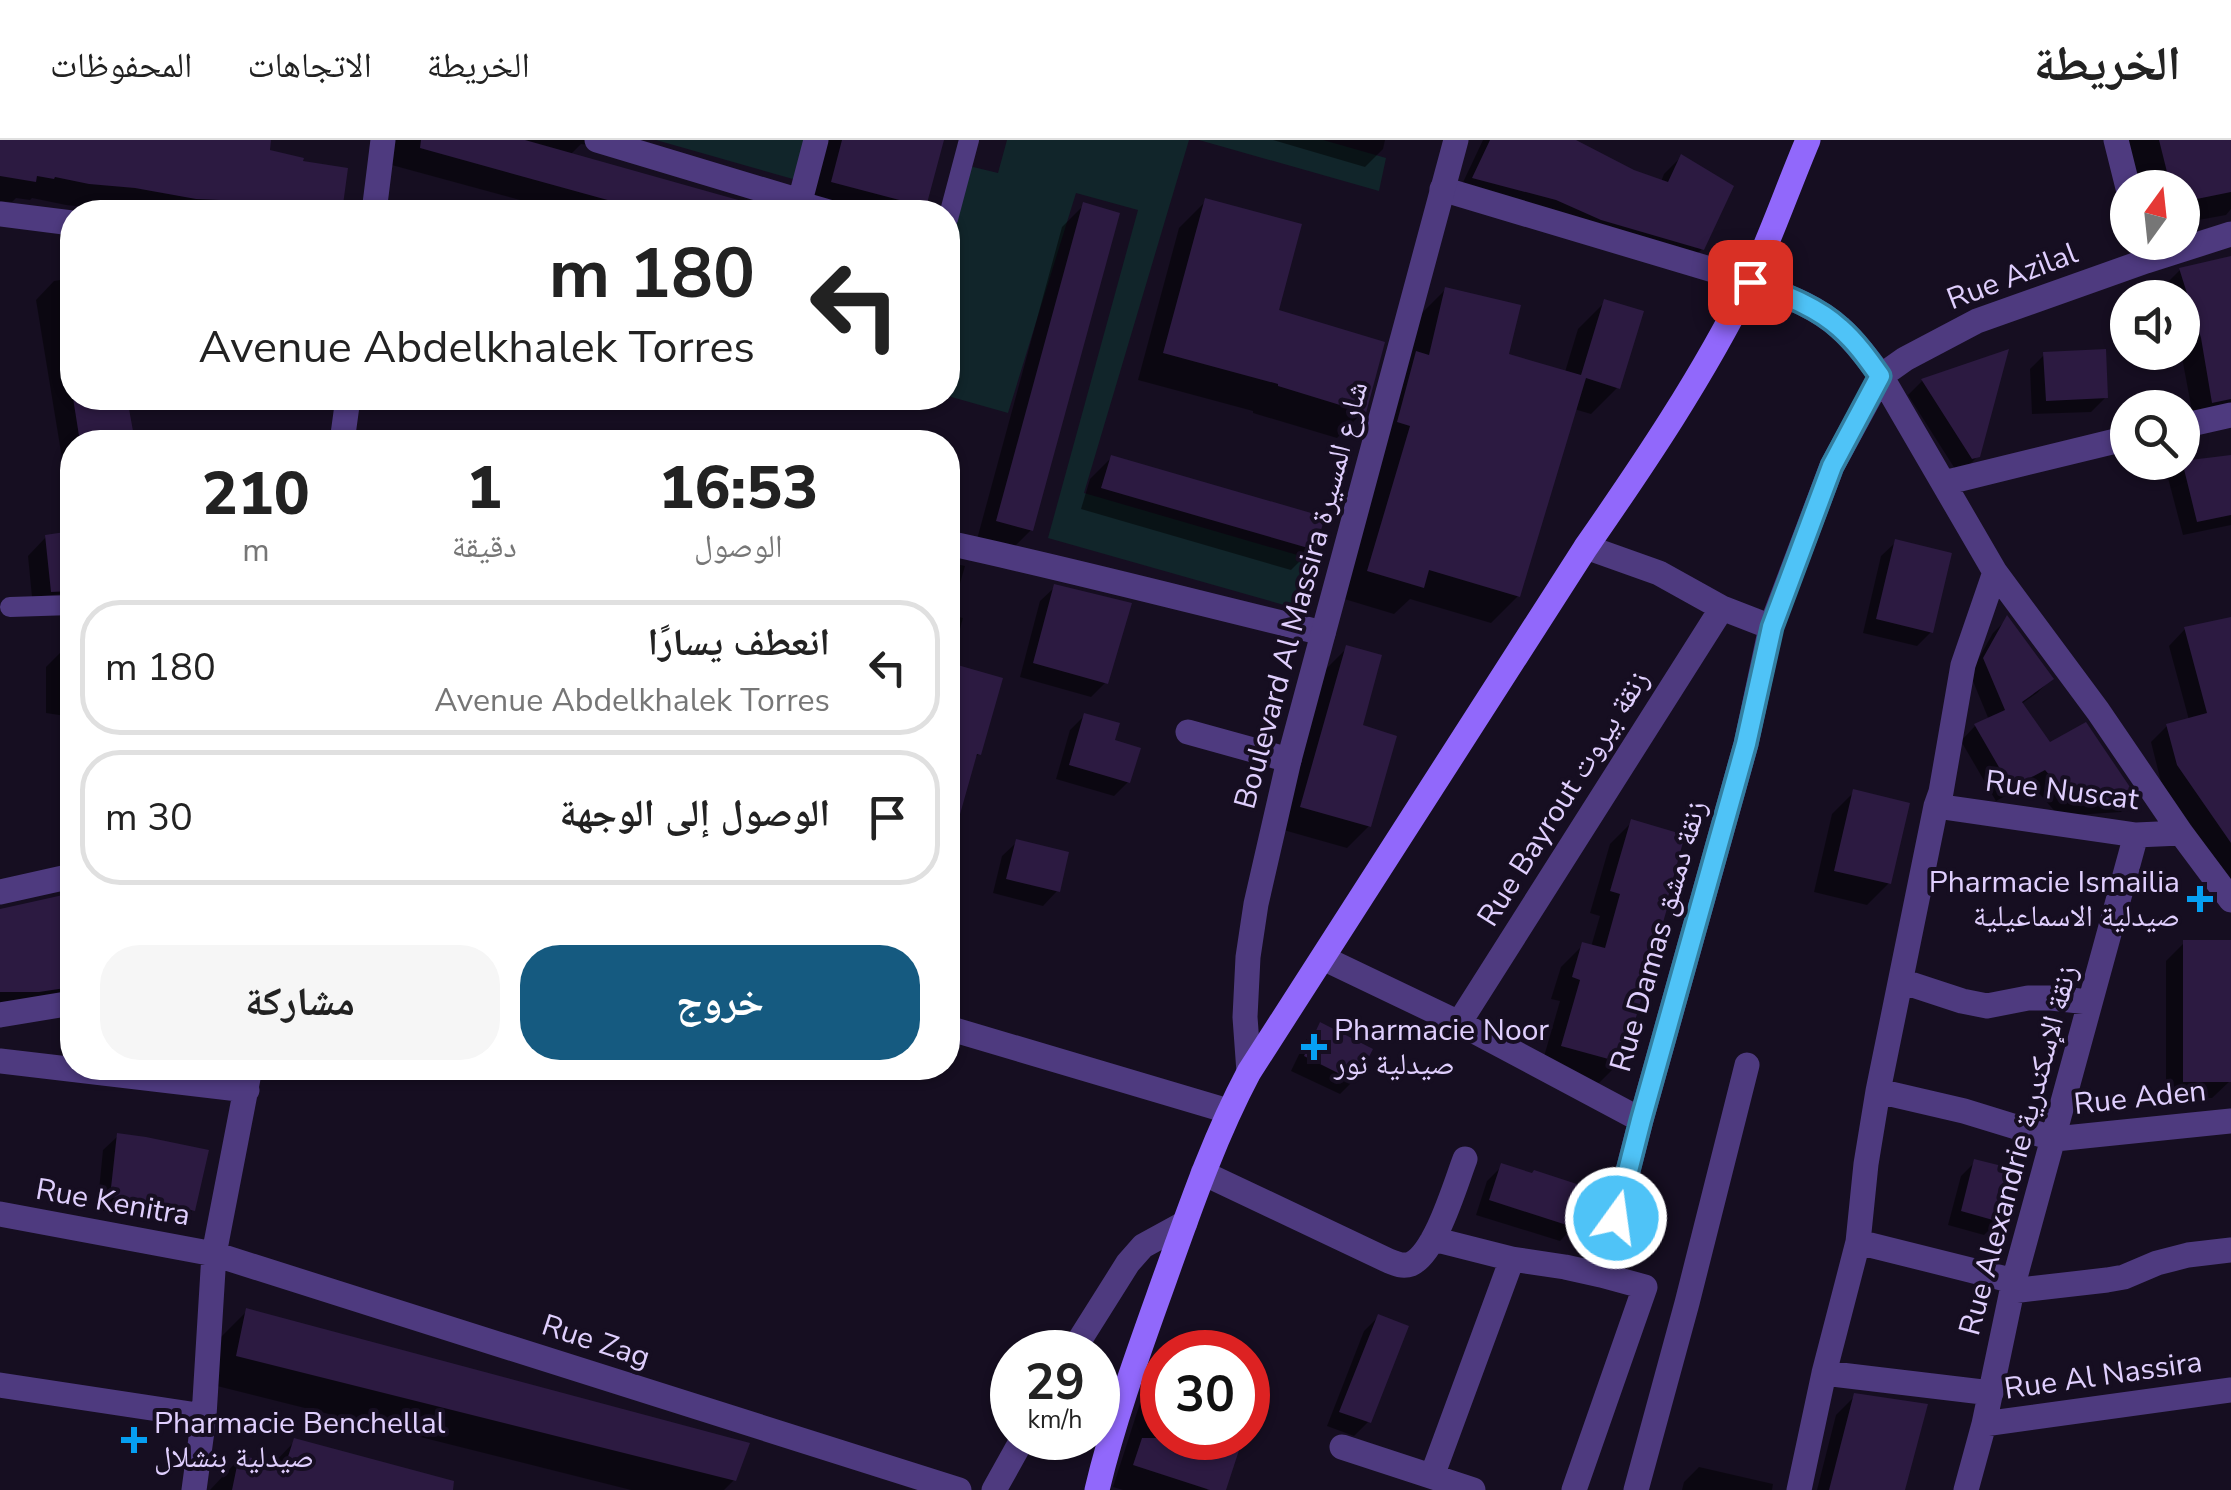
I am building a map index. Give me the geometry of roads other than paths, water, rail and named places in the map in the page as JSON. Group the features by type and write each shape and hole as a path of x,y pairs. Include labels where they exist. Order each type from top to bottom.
{"main road":[{"path":"1097,1490 1139,1351 1228,1112 1706,362 1750,282 1808,140"}],"street":[{"path":"376,200 384,140"},
{"path":"800,200 816,140"},
{"name":"Boulevard Al Massira شارع المسيرة","path":"1250,1072 1245,1017 1256,904 1289,760 1456,140"},
{"path":"2116,140 2124,170"},
{"path":"611,142 797,200"},
{"path":"1442,189 1750,282 1796,300 1839,327 1880,376 1995,572 2231,900"},
{"path":"0,214 60,222"},
{"name":"Rue Azilal","path":"2200,240 2231,234"},
{"name":"Rue Azilal","path":"1880,376 1904,358 1977,320 2123,260"},
{"name":"Rue Damas زنقة دمشق","path":"1601,1275 1746,744 1772,627 1832,466 1880,376"},
{"path":"2200,422 2231,415"},
{"path":"1944,483 2110,442"},
{"path":"960,546 1323,633"},
{"path":"1586,547 1659,574 1722,608 1772,627"},
{"path":"1799,1490 1858,1242 1878,1090 1941,792 1963,665 1995,572"},
{"name":"Rue Bayrout زنقة بيروت","path":"1460,1023 1722,608"},
{"path":"1188,732 1289,760"},
{"name":"Rue Nuscat","path":"1936,806 2136,835 2181,832"},
{"name":"Rue Alexandrie زنقة الإسكندرية","path":"1966,1490 2013,1286 2136,835"},
{"path":"0,892 60,879"},
{"path":"1323,958 1460,1023 1641,1120"},
{"path":"1901,981 1988,1006 2028,998 2089,1002"},
{"path":"0,1015 60,1005"},
{"path":"960,1032 1228,1112"},
{"path":"0,1060 60,1065"},
{"path":"1636,1490 1747,1065"},
{"path":"194,1490 204,1416 214,1254 248,1080"},
{"path":"1878,1090 2055,1138"},
{"name":"Rue Aden","path":"2055,1138 2231,1121"},
{"path":"1203,1173 1404,1266 1414,1263 1433,1239 1465,1160"},
{"name":"Rue Kenitra","path":"0,1214 214,1254"},
{"path":"1086,1330 1143,1246 1185,1223"},
{"path":"1433,1239 1512,1259 1601,1275 1687,1303"},
{"path":"1858,1242 2013,1286 2107,1280 2188,1255 2231,1250"},
{"name":"Rue Zag","path":"214,1254 959,1490"},
{"path":"1432,1476 1512,1259"},
{"path":"1574,1490 1645,1288"},
{"path":"1824,1372 1990,1393"},
{"path":"0,1385 204,1416"},
{"name":"Rue Al Nassira","path":"1984,1424 2231,1390"},
{"path":"1342,1447 1472,1490"},
{"path":"994,1490 1011,1460"}],"lane":[{"path":"953,200 969,140"},
{"path":"10,607 60,605"}],"place":[{"name":"Pharmacie Ismailia صيدلية الاسماعيلية","path":"2200,899"},
{"name":"Pharmacie Noor صيدلية نور","path":"1314,1047"},
{"name":"Pharmacie Benchellal صيدلية بنشلال","path":"134,1440"}]}
